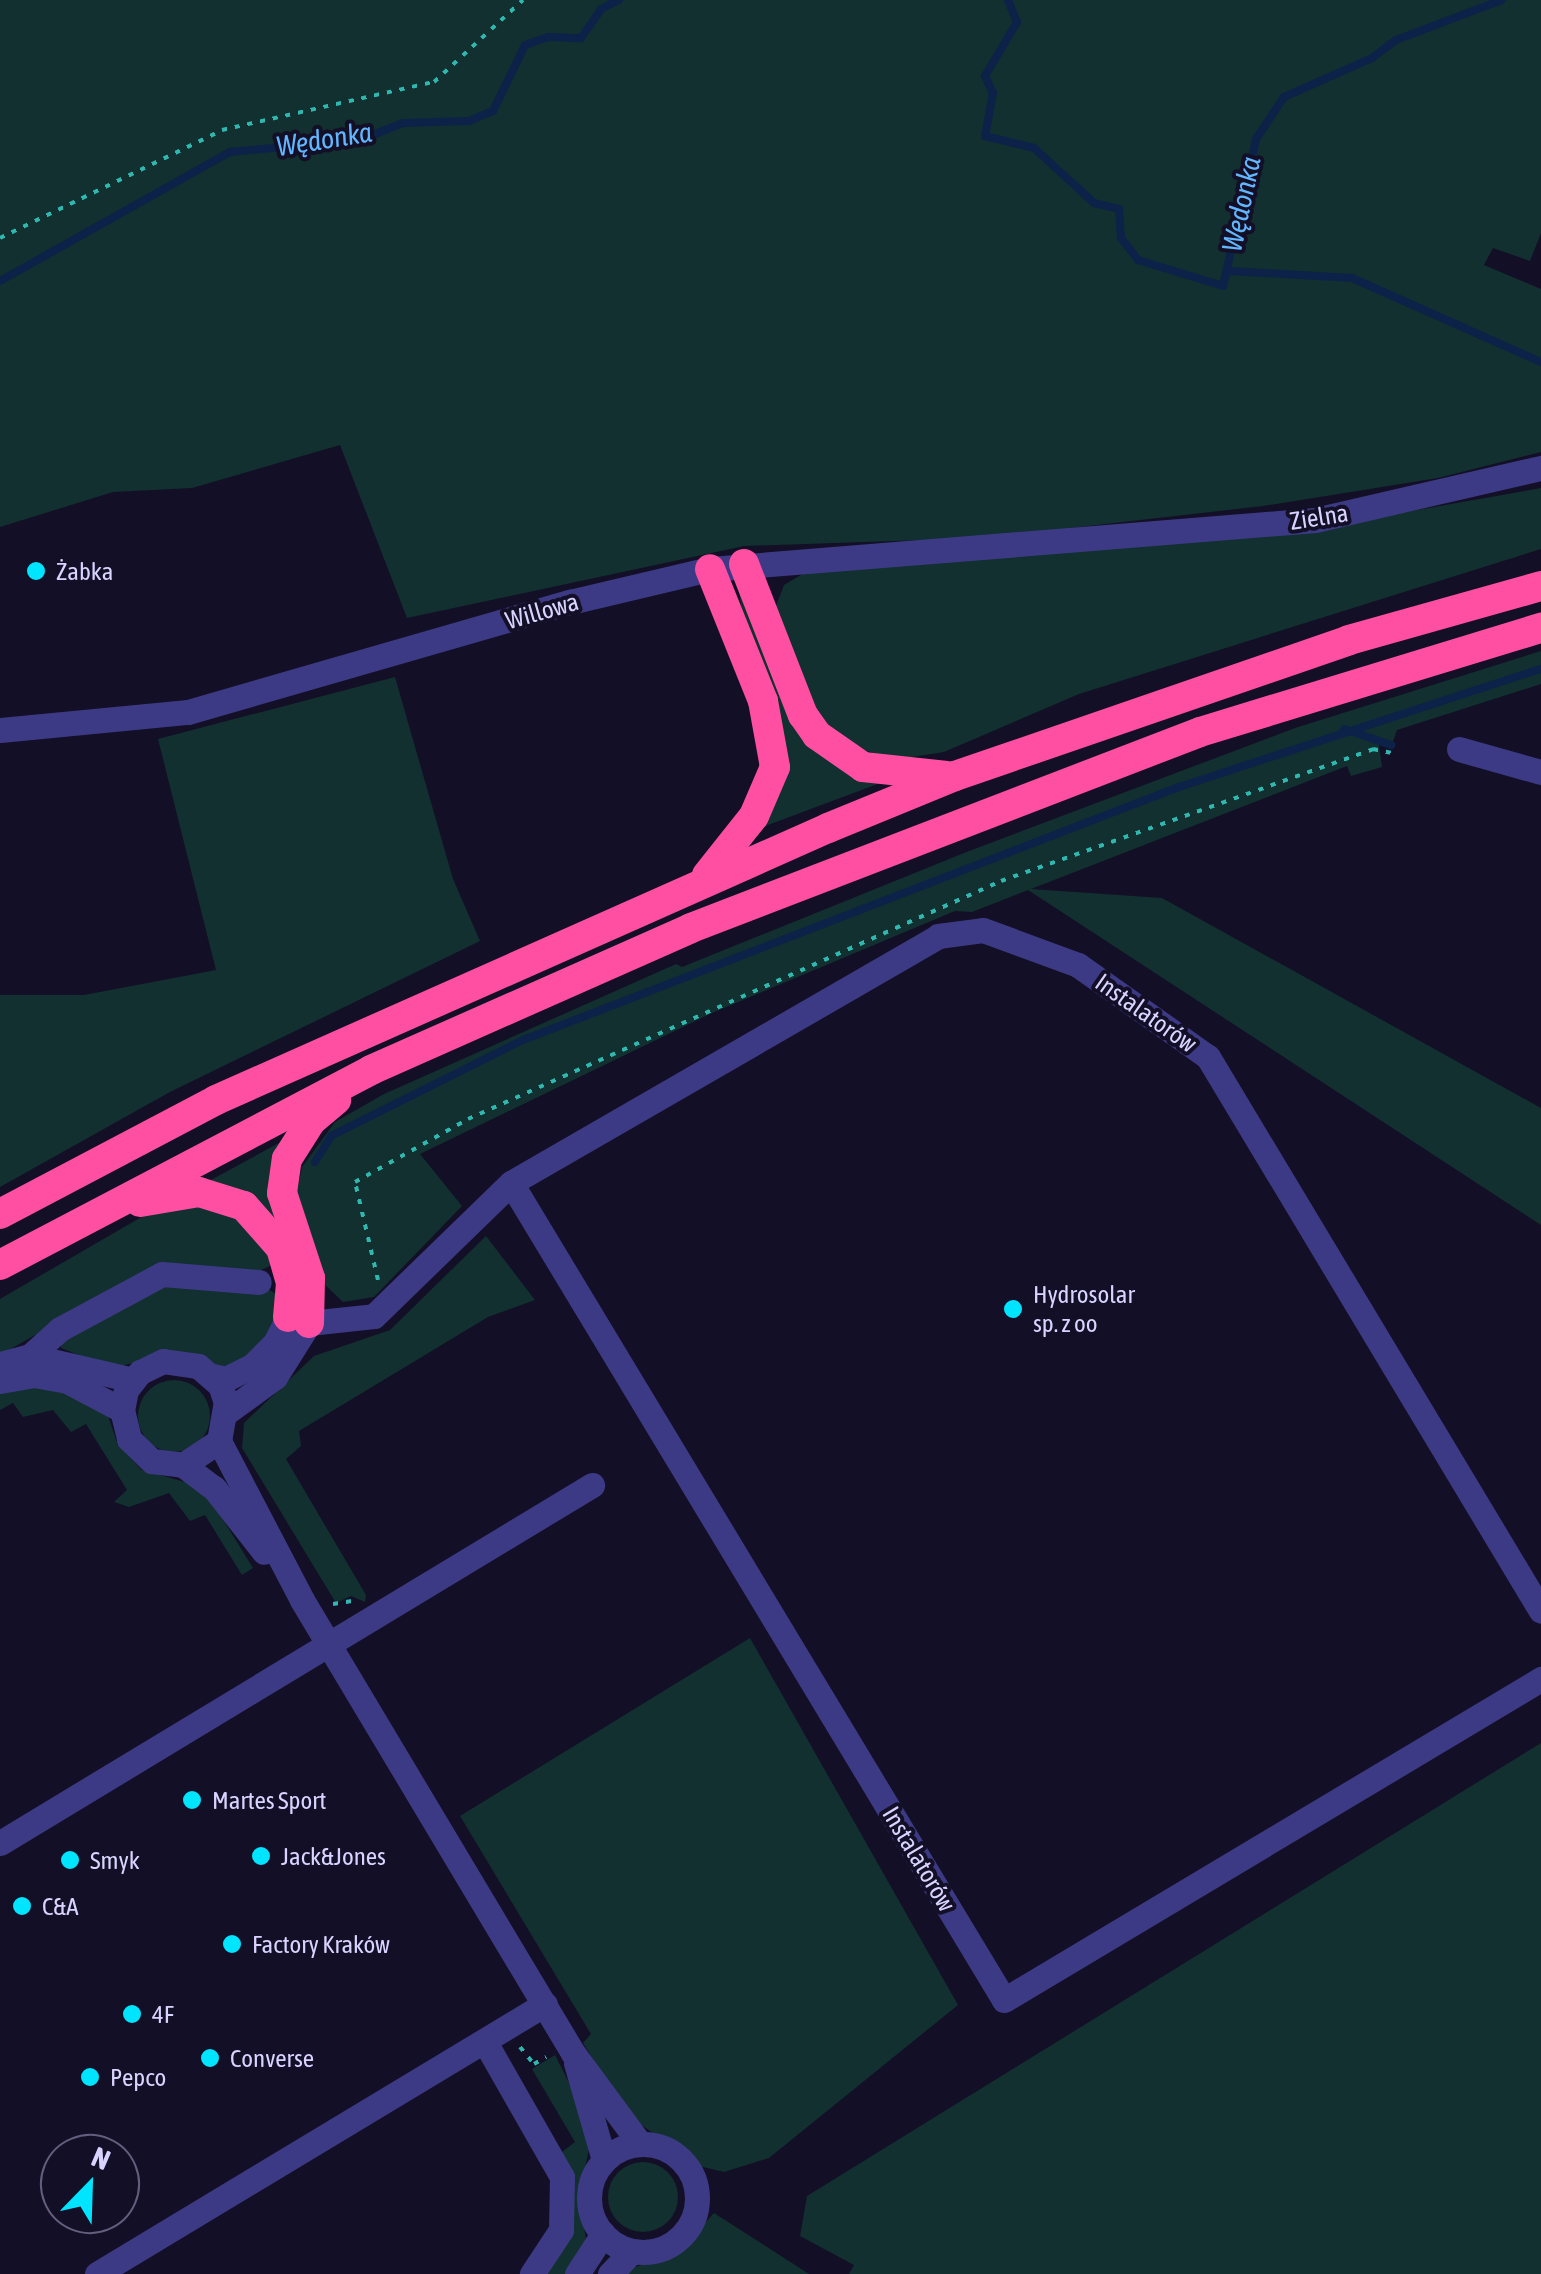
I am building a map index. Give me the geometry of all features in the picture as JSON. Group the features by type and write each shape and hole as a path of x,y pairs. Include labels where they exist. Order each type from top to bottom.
{"highway":[{"path":"744,564 802,716 816,735 863,767 955,776"},
{"path":"702,882 754,816 775,767 763,701 710,569"},
{"path":"0,1214 216,1100 702,882 955,776 1349,640 1541,586"},
{"path":"0,1265 371,1070 691,928 1200,732 1541,628"},
{"path":"299,1320 310,1278 282,1193 287,1159 311,1122 371,1070"},
{"path":"80,1220 168,1194 224,1196 258,1217 280,1248 299,1320"}],"street":[{"name":"Zielna","path":"1093,542 1315,520 1541,468"},
{"name":"Willowa","path":"0,730 188,712 570,602 710,569 1093,542"},
{"path":"1459,748 1541,772"},
{"name":"Instalatorów","path":"299,1320 357,1322 382,1310 511,1183 938,936 982,930 1078,965 1208,1057 1541,1611"},
{"name":"Instalatorów","path":"511,1183 1004,2000 1541,1679"},
{"path":"0,1364 30,1356 60,1329 162,1274 259,1282"},
{"path":"122,1410 133,1380 153,1364 176,1360 226,1379 252,1366 299,1320"},
{"path":"299,1320 284,1366 227,1412 219,1442 302,1600 545,2004 566,2051 604,2160"},
{"path":"30,1356 133,1380"},
{"path":"0,1381 34,1376 67,1381 122,1410 139,1452 183,1464 214,1488 302,1600"},
{"path":"213,1376 227,1412"},
{"path":"183,1464 219,1442"},
{"path":"0,1844 592,1485"},
{"path":"97,2274 545,2004"},
{"path":"485,2042 562,2177 560,2230 532,2274"},
{"path":"566,2051 640,2144"},
{"path":"640,2144 656,2145 684,2163 696,2208 690,2224 666,2247 632,2251 602,2234 589,2188 604,2160 640,2144"},
{"path":"577,2274 602,2234"},
{"path":"610,2274 632,2251"}],"path":[{"path":"0,238 222,130 434,82 523,0"},
{"path":"330,1602 341,1606 354,1598 365,1607"},
{"path":"512,2037 534,2064 566,2051"}],"green space":[{"path":"0,0 1541,0 1541,233 1530,261 1493,248 1484,265 1541,289 1541,452 1438,478 1263,506 983,538 744,546 407,618 340,445 192,488 113,492 0,527"},
{"path":"1541,488 1541,549 1079,694 944,752 893,760 838,741 795,677 772,616 784,585 804,573 1282,534"},
{"path":"739,592 794,716 883,782 757,829 771,807"},
{"path":"1541,651 1541,684 1397,730 1391,747 1379,745 1382,767 1351,776 1347,766 1031,889 1162,898 1541,1108 1541,1225 1028,890 972,912 955,911 712,1013 420,1154 462,1206 374,1297 343,1302 322,1282 297,1193 302,1167 335,1122 384,1094 676,964 682,967 964,853 1295,728"},
{"path":"395,677 453,879 480,941 170,1092 0,1187 0,995 84,995 216,970 158,739"},
{"path":"288,1138 275,1218 254,1199 209,1181"},
{"path":"169,1201 216,1204 256,1229 271,1251 270,1266 250,1275 164,1262 0,1355 0,1299"},
{"path":"486,1236 535,1300 488,1317 299,1431 301,1446 286,1459 366,1595 365,1602 351,1596 336,1603 242,1448 244,1423 314,1356 390,1330"},
{"path":"195,1282 236,1293 268,1289 279,1296 277,1317 256,1351 227,1367 138,1362 111,1368 61,1348 60,1338 157,1283"},
{"path":"174,1380 200,1390 210,1416 200,1442 174,1452 148,1442 138,1416 148,1390"},
{"path":"52,1386 106,1410 118,1445 142,1470 203,1487 253,1568 242,1575 205,1515 190,1521 169,1493 129,1507 114,1502 127,1490 86,1424 71,1432 53,1410 23,1417 13,1403 0,1410 0,1388"},
{"path":"750,1638 958,2005 769,2158 724,2172 699,2166 629,2116 583,2043 591,2034 460,1816"},
{"path":"1541,1743 1541,2274 849,2274 854,2265 800,2236 807,2196"},
{"path":"555,2055 593,2130 579,2197 586,2239 567,2274 547,2274 574,2220 562,2152 575,2142 532,2069"},
{"path":"643,2162 668,2172 678,2197 668,2222 643,2232 618,2222 608,2197 618,2172"},
{"path":"714,2213 809,2274 618,2274 681,2249"}],"waterway":[{"name":"Wędonka","path":"0,281 230,152 360,140 403,123 469,121 493,111 525,45 548,37 581,38 601,9 619,0"},
{"name":"Wędonka","path":"1008,0 1017,22 985,76 993,93 985,136 1034,148 1094,203 1119,209 1121,238 1138,260 1223,286 1256,139 1284,97 1372,58 1396,40 1502,0"},
{"path":"1229,271 1352,278 1541,362"},
{"path":"315,1162 331,1136 523,1040 1176,788 1541,669"},
{"path":"1344,729 1391,745"}],"place":[{"name":"Żabka","path":"36,571"},
{"name":"Hydrosolar sp. z oo","path":"1013,1309"},
{"name":"Martes Sport","path":"192,1800"},
{"name":"Jack&Jones","path":"261,1856"},
{"name":"Smyk","path":"70,1860"},
{"name":"C&A","path":"22,1906"},
{"name":"Factory Kraków","path":"232,1944"},
{"name":"4F","path":"132,2014"},
{"name":"Converse","path":"210,2058"},
{"name":"Pepco","path":"90,2077"}]}
